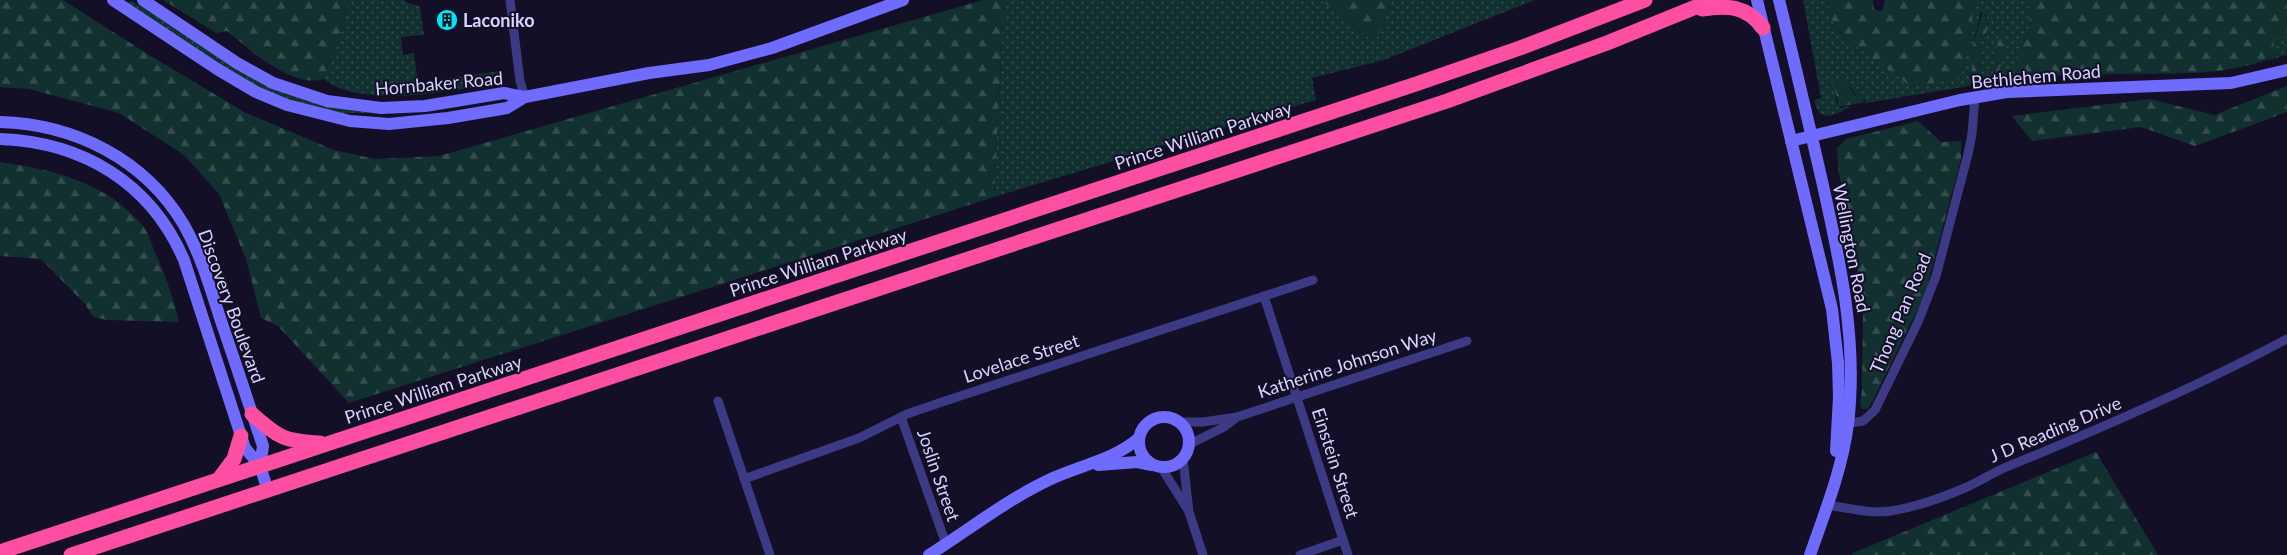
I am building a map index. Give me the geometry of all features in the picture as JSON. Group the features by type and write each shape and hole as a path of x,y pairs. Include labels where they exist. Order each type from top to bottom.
{"highway":[{"name":"Prince William Parkway","path":"0,552 1416,84 1520,48 1645,0"},
{"path":"71,555 1447,101 1713,0"},
{"path":"1688,11 1732,6 1749,13 1763,28"},
{"path":"252,414 273,432 287,440 329,443"},
{"path":"219,479 234,459 241,436"}],"main road":[{"name":"Hornbaker Road","path":"113,0 216,69 256,92 287,105 350,122 388,124 448,118 507,108 525,97"},
{"name":"Hornbaker Road","path":"143,0 247,69 280,86 327,101 389,108 426,106 504,93 525,97 736,59 903,0"},
{"name":"Wellington Road","path":"1757,0 1832,309 1843,424"},
{"name":"Wellington Road","path":"1779,0 1841,264 1846,296 1851,361 1843,424 1827,505 1810,555"},
{"name":"Bethlehem Road","path":"1791,141 1974,97 2040,90 2231,83 2287,70"},
{"name":"Discovery Boulevard","path":"0,122 39,126 76,136 103,148 130,166 161,192 184,225 195,246 263,446 260,466"},
{"name":"Discovery Boulevard","path":"0,138 31,141 88,158 120,178 149,203 166,225 179,248 190,277 245,448 260,466 268,491"},
{"path":"120,178 130,166"},
{"path":"929,555 1003,506 1052,478 1126,449 1139,438 1143,428 1156,417 1173,418 1181,422 1189,436 1190,444 1184,459 1177,464 1157,466 1137,462 1085,466"},
{"path":"1139,438 1141,453 1157,466"}],"street":[{"path":"510,0 520,81 525,97"},
{"name":"Thong Pan Road","path":"1843,424 1863,421 1876,410 1928,299 1944,253 1968,154 1972,134 1974,97"},
{"name":"Lovelace Street","path":"744,479 859,438 901,417 945,401 1313,280"},
{"name":"Einstein Street","path":"1264,296 1348,555"},
{"name":"J D Reading Drive","path":"1827,505 1872,512 1888,511 1913,506 1967,487 1990,474 2096,430 2287,340"},
{"name":"Katherine Johnson Way","path":"1181,422 1203,422 1237,417 1467,341"},
{"path":"718,400 770,555"},
{"name":"Joslin Street","path":"901,417 946,544"},
{"name":"Katherine Johnson Way","path":"1190,444 1224,427 1237,417"},
{"path":"1184,459 1189,512 1203,555"},
{"path":"1157,466 1189,512"},
{"path":"1300,555 1344,540"}],"green space":[{"path":"0,0 63,0 246,113 334,150 375,159 439,156 983,0 1004,0 994,197 349,403 278,326 261,318 246,259 219,194 184,155 119,113 29,89 0,87"},
{"path":"163,0 350,0 337,47 323,79 311,81 286,73 272,66 227,31 216,33"},
{"path":"350,0 404,0 420,6 424,35 401,37 403,55 414,53 418,82 501,71 502,83 434,93 385,96 362,94 341,88 323,79 337,47"},
{"path":"1004,0 1321,0 1373,41 1377,37 1392,0 1535,0 1384,60 1312,78 1316,100 994,197"},
{"path":"1321,0 1392,0 1377,37 1373,41"},
{"path":"1803,0 1827,0 1829,16 1843,37 1913,86 1961,74 1971,38 1974,0 2029,0 2030,33 2022,43 2016,64 2018,74 2023,77 1866,103 1866,100 1859,99 1851,88 1833,80 1837,105 1840,108 1851,106 1829,116 1820,113 1817,108 1814,100 1821,98","holes":["1981,11 1986,15 1989,24 1981,39 1981,64 1977,81 1971,73 1973,45"]},
{"path":"1827,0 1873,0 1874,9 1880,11 1883,9 1885,0 1974,0 1971,38 1961,74 1958,78 1916,86 1909,85 1843,37 1829,16"},
{"path":"2029,0 2287,0 2287,31 2272,42 2277,52 2275,56 2241,67 2186,73 2023,77 2018,74 2016,64 2020,46 2030,33"},
{"path":"130,1 151,11 242,72 370,113 332,113 271,94 231,72 128,3"},
{"path":"1983,10 1989,24 1987,31 1981,39 1982,56 1978,79 1975,81 1971,78 1973,45"},
{"path":"2002,31 2005,40 2005,52 1996,74 1993,70 1999,34"},
{"path":"2287,31 2287,55 2266,61 2277,54 2272,44 2273,40"},
{"path":"1832,80 1843,82 1857,97 1867,102 1837,107 1838,102"},
{"path":"2287,86 2287,112 2195,146 2141,127 2032,141 2012,116 2150,99 2214,115"},
{"path":"1918,121 1941,142 1961,141 1961,159 1925,294 1873,400 1868,409 1862,409 1860,404 1862,390 1863,313 1851,224 1838,170 1837,148 1846,139"},
{"path":"0,162 39,169 78,180 113,199 129,211 148,234 174,303 179,322 107,320 93,317 85,304 41,259 0,256"},
{"path":"2096,452 2158,555 1852,555 1853,553"}],"place":[{"name":"Laconiko","path":"447,20"}]}
